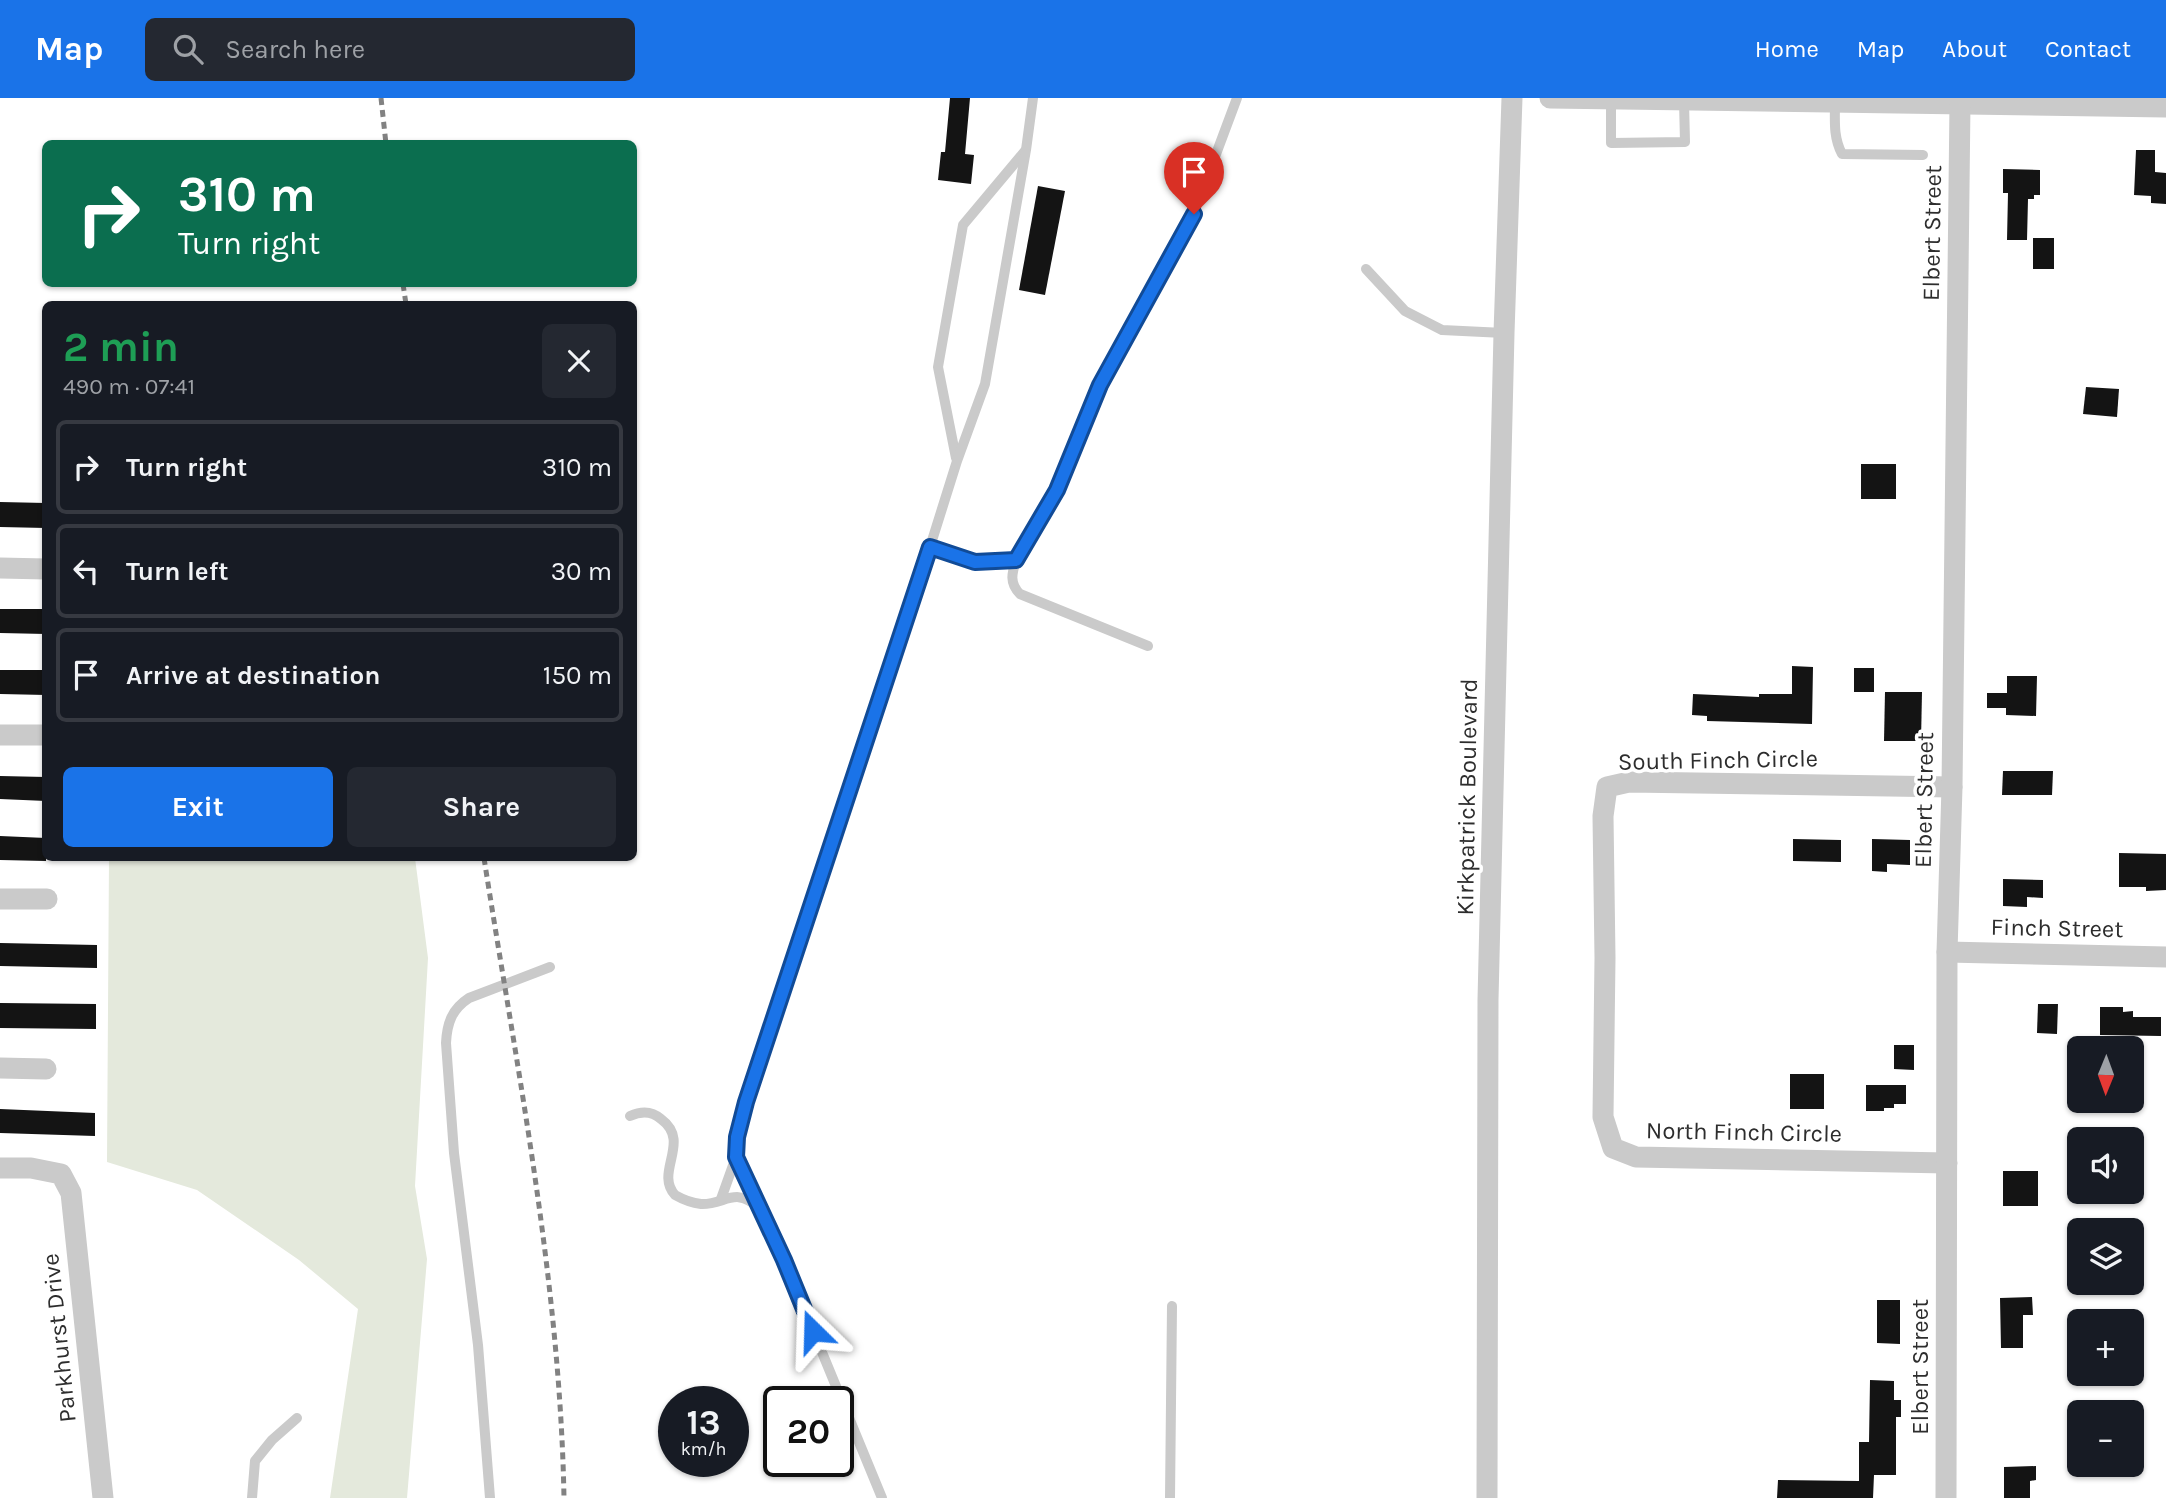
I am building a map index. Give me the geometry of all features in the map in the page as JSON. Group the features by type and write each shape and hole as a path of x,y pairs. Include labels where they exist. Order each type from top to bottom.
{"street":[{"name":"Kirkpatrick Boulevard","path":"1487,1498 1489,986 1512,98"},
{"path":"1549,98 2166,107"},
{"name":"Elbert Street","path":"1946,1498 1947,952 1952,787 1960,103"},
{"path":"0,568 42,569"},
{"path":"0,735 42,735"},
{"name":"South Finch Circle","path":"1604,993 1603,816 1607,787 1629,782 1952,787"},
{"path":"0,899 47,900"},
{"name":"Finch Street","path":"1947,952 2166,957"},
{"name":"North Finch Circle","path":"1604,993 1603,1117 1614,1148 1636,1157 1947,1163"},
{"path":"0,1068 46,1069"},
{"name":"Parkhurst Drive","path":"0,1168 31,1168 61,1174 71,1193 103,1498"}],"lane":[{"path":"721,1199 736,1157 737,1137 746,1102 957,461 985,384 1033,98"},
{"path":"1148,646 1020,594 1012,582 1012,573 1016,560 1057,490 1100,385 1194,214 1237,98"},
{"path":"1601,99 1611,143 1685,142 1684,101"},
{"path":"1835,102 1835,134 1842,154 1923,155"},
{"path":"957,461 938,367 962,225 1026,150"},
{"path":"1366,269 1405,311 1442,330 1504,333"},
{"path":"930,547 975,562 1016,560"},
{"path":"490,1498 478,1345 454,1153 446,1030 454,1011 469,998 550,967"},
{"path":"630,1116 638,1112 655,1114 672,1131 674,1141 668,1181 674,1195 699,1203 742,1197 761,1209"},
{"path":"736,1157 784,1260 882,1498"},
{"path":"1170,1498 1172,1307"},
{"path":"252,1498 255,1461 272,1440 297,1418"}],"shaded area":[{"path":"109,861 415,861 428,958 415,1186 427,1259 407,1498 330,1498 358,1309 299,1260 197,1190 107,1162"}],"building":[{"path":"950,98 970,98 965,154 974,155 971,184 938,180 941,152 945,152"},
{"path":"2136,150 2155,150 2155,172 2166,173 2166,204 2151,203 2151,196 2134,195"},
{"path":"2003,169 2040,170 2040,195 2028,199 2027,240 2007,240 2008,193 2003,193"},
{"path":"1038,186 1065,191 1045,295 1019,290"},
{"path":"2033,238 2054,238 2054,269 2033,269"},
{"path":"2086,387 2119,389 2117,417 2083,414"},
{"path":"1861,464 1896,464 1896,499 1861,499"},
{"path":"0,502 42,503 42,528 0,527"},
{"path":"0,609 42,609 42,634 0,633"},
{"path":"1792,666 1813,667 1812,724 1707,721 1707,716 1692,715 1693,694 1759,697 1759,694 1792,694"},
{"path":"1854,668 1874,668 1874,692 1854,692"},
{"path":"0,670 42,670 42,695 0,694"},
{"path":"2007,676 2037,676 2036,716 2006,715 2006,708 1987,708 1987,693 2007,693"},
{"path":"1885,692 1922,692 1921,741 1884,741"},
{"path":"2003,771 2053,771 2052,795 2002,795"},
{"path":"0,776 42,777 42,801 0,799"},
{"path":"0,836 42,838 42,861 0,860"},
{"path":"1793,839 1841,840 1841,862 1793,861"},
{"path":"1872,839 1910,840 1910,865 1887,864 1887,872 1872,871"},
{"path":"2119,853 2166,854 2166,890 2146,891 2146,887 2119,887"},
{"path":"2003,879 2043,880 2043,898 2027,897 2027,907 2003,906"},
{"path":"0,943 97,945 97,968 0,966"},
{"path":"0,1003 96,1004 96,1029 0,1028"},
{"path":"2038,1004 2058,1004 2057,1034 2037,1033"},
{"path":"2100,1007 2123,1007 2123,1012 2133,1011 2133,1017 2161,1017 2161,1036 2100,1035"},
{"path":"1894,1045 1914,1045 1914,1070 1894,1069"},
{"path":"1790,1074 1824,1074 1824,1109 1790,1109"},
{"path":"1866,1085 1906,1085 1906,1104 1894,1104 1894,1108 1884,1108 1884,1111 1866,1111"},
{"path":"0,1109 95,1113 95,1136 0,1133"},
{"path":"2003,1171 2038,1171 2038,1206 2003,1206"},
{"path":"2032,1297 2033,1315 2023,1315 2023,1348 2001,1348 2000,1298"},
{"path":"1877,1300 1900,1300 1900,1344 1877,1343"},
{"path":"1870,1380 1894,1381 1894,1400 1901,1400 1901,1417 1896,1417 1896,1475 1874,1475 1873,1498 1777,1498 1778,1480 1859,1481 1859,1442 1869,1442"},
{"path":"2036,1466 2036,1480 2030,1481 2030,1498 2004,1498 2004,1467"}],"railway":[{"path":"381,98 386,140"},
{"path":"403,287 406,301"},
{"path":"484,861 546,1256 561,1417 564,1498"}],"route":[{"path":"813,1331 784,1260 736,1157 737,1137 746,1102 930,547 975,562 1016,560 1057,490 1100,385 1194,214"}]}
